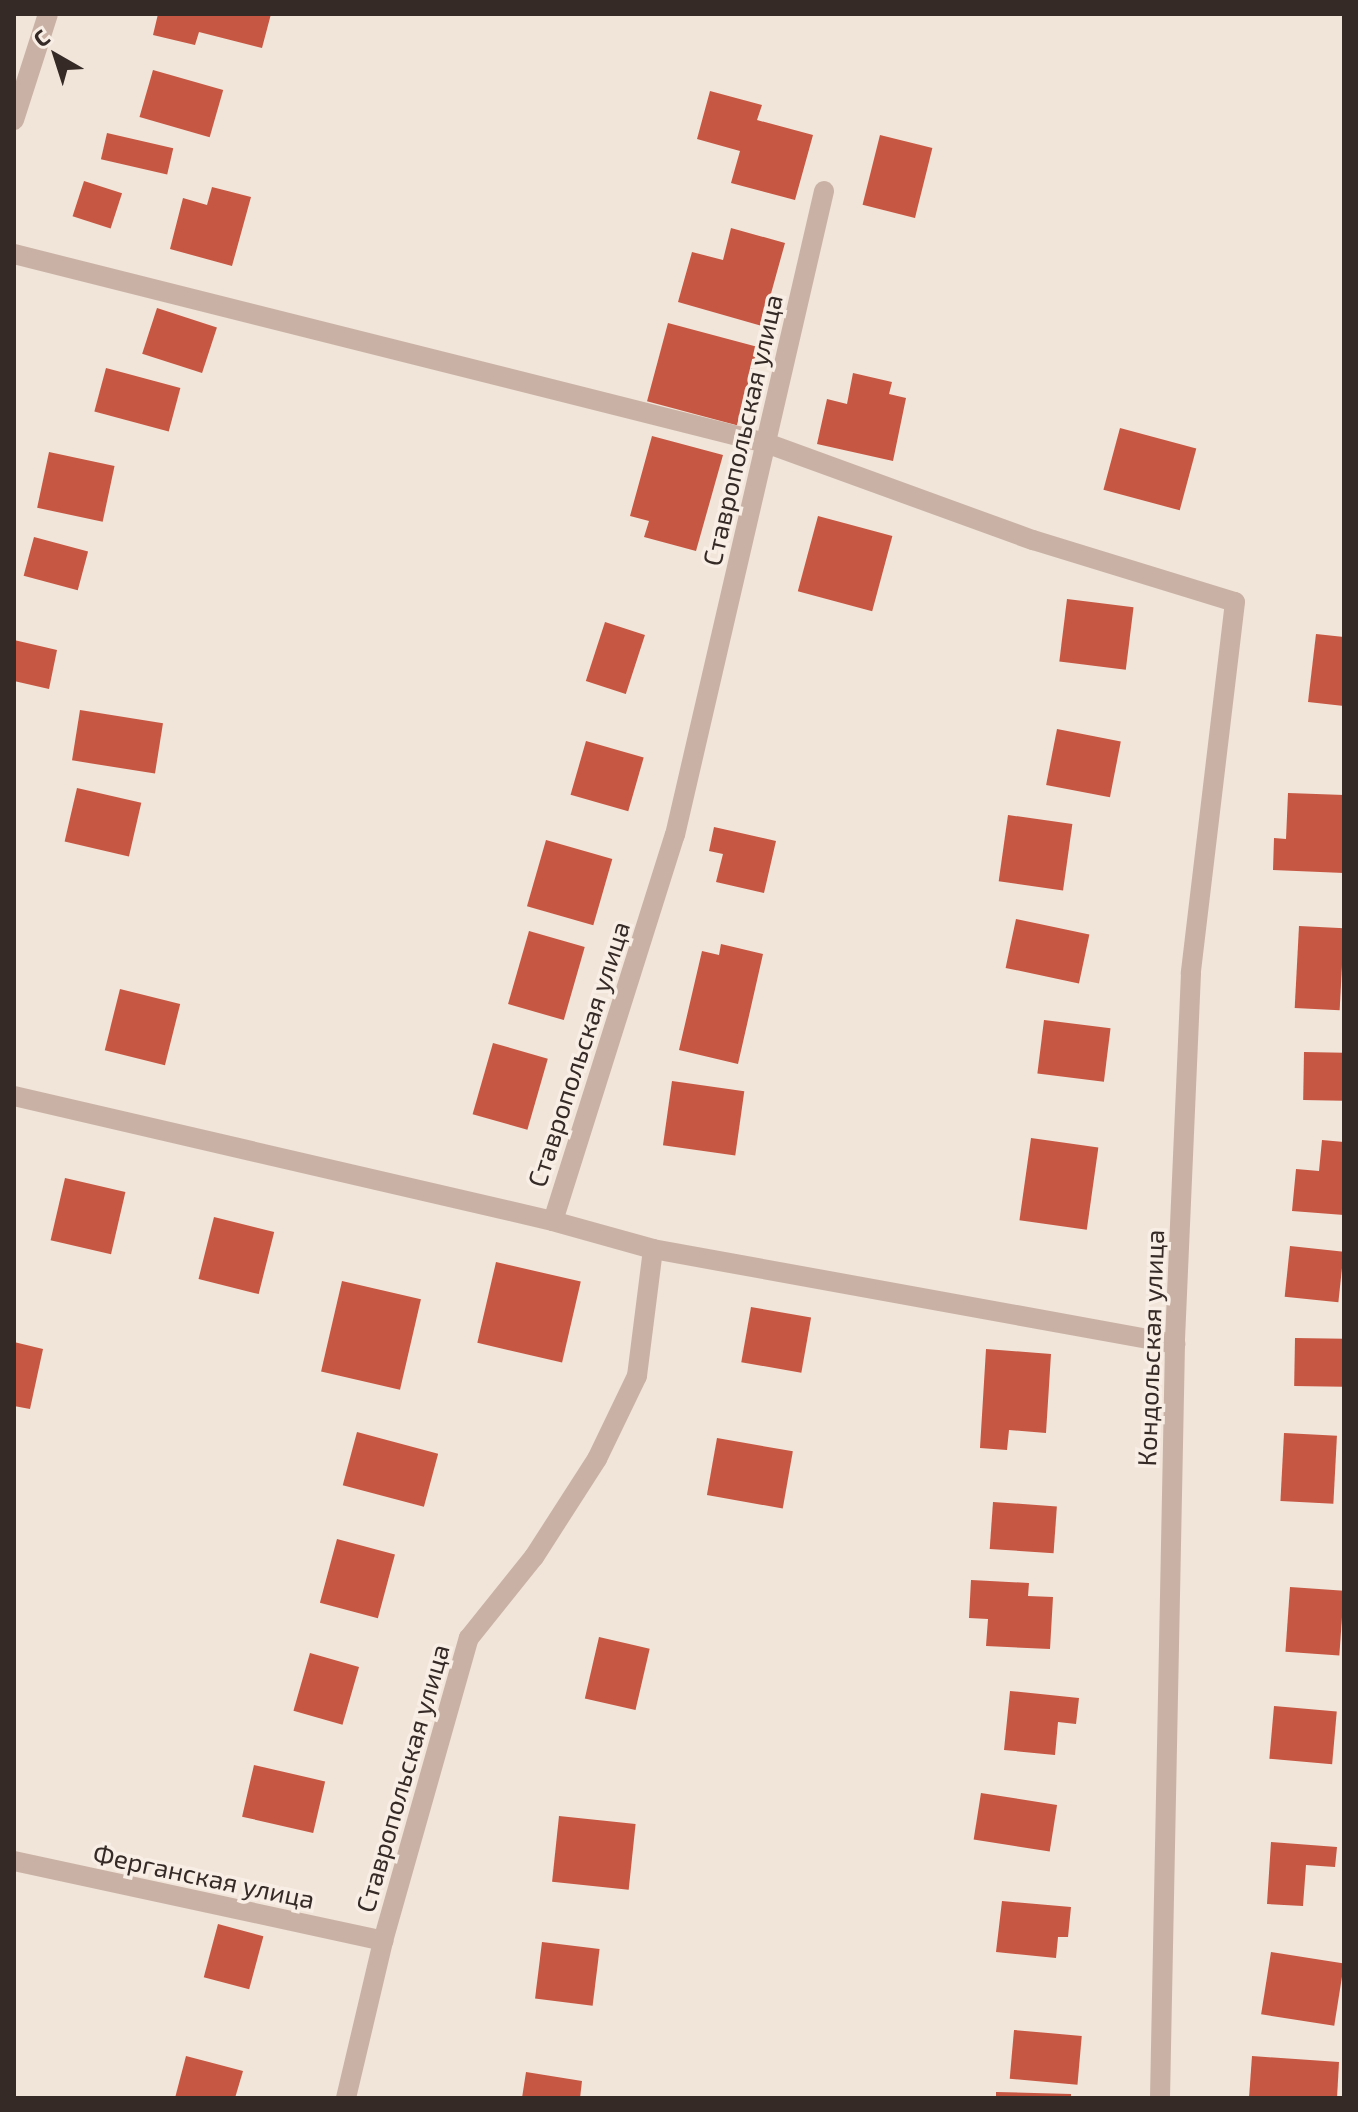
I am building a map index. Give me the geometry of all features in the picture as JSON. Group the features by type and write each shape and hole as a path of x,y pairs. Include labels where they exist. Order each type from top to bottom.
{"street":[{"path":"14,120 48,14"},
{"name":"Ставропольская улица","path":"346,2098 383,1941 469,1638 534,1557 597,1459 637,1376 653,1249 553,1221 675,835 824,191"},
{"path":"14,254 766,443"},
{"name":"Кондольская улица","path":"766,443 1033,540 1235,602 1191,973 1175,1344 1160,2098"},
{"path":"14,1096 553,1221"},
{"path":"653,1249 1175,1344"},
{"name":"Ферганская улица","path":"14,1861 383,1941"}],"building":[{"path":"158,14 271,14 262,48 199,32 195,45 153,35"},
{"path":"153,70 223,90 210,137 139,117"},
{"path":"710,91 762,105 757,120 813,135 795,200 731,183 740,151 697,139"},
{"path":"107,133 173,148 167,175 101,159"},
{"path":"880,135 932,148 915,218 863,205"},
{"path":"84,181 122,193 111,229 73,216"},
{"path":"212,187 251,197 232,266 170,249 183,198 207,205"},
{"path":"731,228 785,243 762,326 678,302 692,252 723,260"},
{"path":"157,308 217,327 202,373 142,354"},
{"path":"668,323 758,347 737,425 647,401"},
{"path":"106,368 180,388 169,431 94,411"},
{"path":"853,373 892,382 889,394 906,398 893,461 817,444 827,399 847,404"},
{"path":"1120,428 1196,448 1180,510 1103,490"},
{"path":"652,436 723,455 696,551 644,537 649,521 630,516"},
{"path":"49,452 115,466 103,522 37,508"},
{"path":"818,516 892,536 872,611 798,591"},
{"path":"34,537 88,551 78,590 24,576"},
{"path":"1067,599 1134,607 1126,670 1059,662"},
{"path":"605,622 645,635 626,694 586,681"},
{"path":"1316,634 1344,637 1344,706 1308,702"},
{"path":"14,640 57,650 49,689 14,681"},
{"path":"80,710 163,723 155,774 72,760"},
{"path":"1057,729 1121,741 1110,797 1046,785"},
{"path":"586,741 644,758 628,811 571,795"},
{"path":"77,788 141,803 129,856 65,842"},
{"path":"1288,793 1344,795 1344,873 1273,870 1274,838 1286,839"},
{"path":"1008,815 1072,824 1063,890 999,881"},
{"path":"714,827 776,841 764,893 716,882 723,854 709,851"},
{"path":"546,840 612,859 593,925 527,906"},
{"path":"1016,919 1089,935 1079,984 1006,968"},
{"path":"1299,926 1344,928 1340,1010 1295,1008"},
{"path":"529,931 585,947 564,1020 508,1004"},
{"path":"721,944 763,954 738,1064 679,1050 702,951 719,955"},
{"path":"120,989 180,1004 165,1065 105,1050"},
{"path":"1044,1020 1111,1028 1104,1082 1037,1074"},
{"path":"493,1043 548,1059 527,1130 473,1114"},
{"path":"1304,1052 1344,1053 1343,1101 1303,1100"},
{"path":"672,1081 744,1091 735,1156 663,1145"},
{"path":"1031,1138 1098,1147 1087,1230 1019,1220"},
{"path":"1322,1140 1344,1142 1344,1215 1292,1211 1296,1169 1319,1171"},
{"path":"65,1178 125,1192 111,1254 51,1240"},
{"path":"214,1217 274,1232 259,1294 199,1279"},
{"path":"1290,1246 1344,1252 1338,1302 1285,1297"},
{"path":"496,1262 581,1282 562,1362 477,1343"},
{"path":"342,1281 421,1299 400,1390 321,1372"},
{"path":"751,1307 811,1318 801,1373 741,1362"},
{"path":"1295,1338 1344,1339 1343,1387 1294,1386"},
{"path":"14,1342 43,1349 30,1409 14,1406"},
{"path":"986,1349 1051,1354 1046,1433 1009,1430 1007,1450 980,1448"},
{"path":"357,1432 438,1454 424,1507 343,1485"},
{"path":"1284,1433 1337,1436 1333,1504 1280,1501"},
{"path":"717,1438 793,1451 783,1508 707,1495"},
{"path":"993,1502 1057,1506 1054,1553 990,1549"},
{"path":"337,1539 395,1555 378,1618 320,1603"},
{"path":"971,1580 1029,1583 1028,1596 1053,1597 1050,1649 986,1646 988,1619 969,1618"},
{"path":"1290,1587 1344,1591 1339,1656 1285,1652"},
{"path":"599,1637 650,1649 635,1710 585,1698"},
{"path":"310,1653 359,1667 342,1725 293,1711"},
{"path":"1010,1691 1079,1698 1076,1724 1058,1722 1055,1755 1004,1750"},
{"path":"1274,1706 1337,1711 1332,1764 1269,1759"},
{"path":"254,1765 325,1781 313,1833 242,1817"},
{"path":"981,1793 1057,1805 1050,1851 974,1839"},
{"path":"559,1816 636,1824 629,1890 552,1882"},
{"path":"1271,1842 1337,1847 1335,1867 1306,1865 1303,1906 1267,1904"},
{"path":"1002,1901 1071,1907 1068,1937 1058,1937 1056,1958 996,1952"},
{"path":"218,1924 263,1936 249,1989 204,1977"},
{"path":"542,1942 600,1949 593,2006 535,1999"},
{"path":"1271,1952 1344,1964 1334,2026 1261,2014"},
{"path":"1014,2030 1082,2036 1077,2085 1010,2079"},
{"path":"186,2056 243,2071 235,2098 175,2098"},
{"path":"1252,2056 1339,2062 1337,2098 1249,2098"},
{"path":"526,2072 582,2081 580,2098 522,2098"},
{"path":"996,2092 1071,2094 1071,2098 996,2098"}]}
